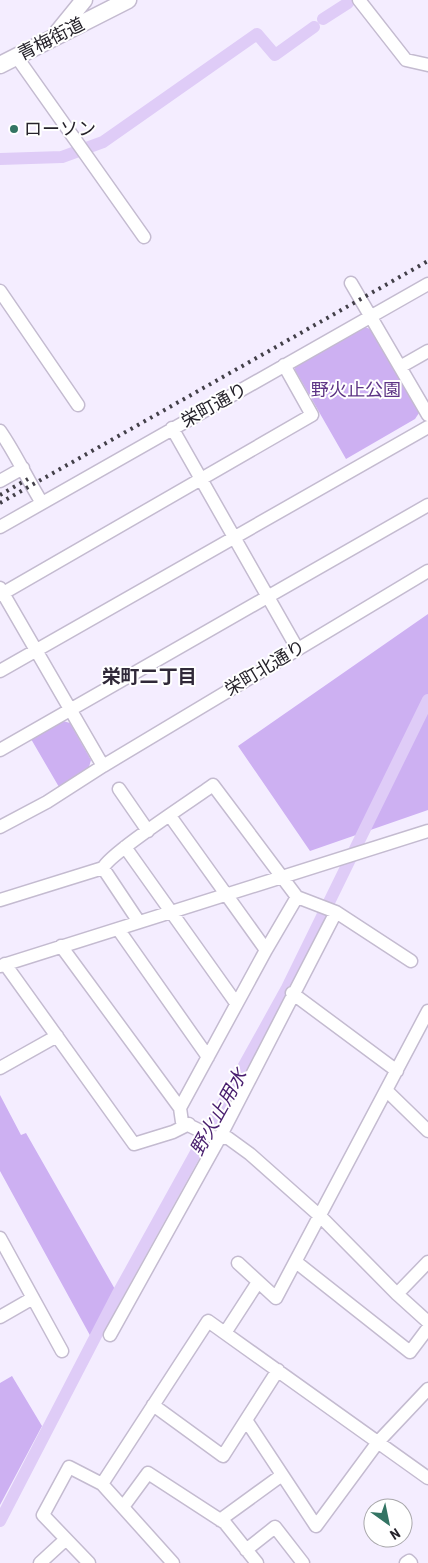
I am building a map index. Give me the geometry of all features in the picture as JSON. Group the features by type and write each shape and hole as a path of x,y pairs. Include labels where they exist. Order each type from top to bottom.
{"main road":[{"path":"55,36 84,0"},
{"name":"青梅街道","path":"0,65 128,0"}],"street":[{"path":"358,0 406,60 422,64 428,54"},
{"path":"16,56 144,237"},
{"path":"351,283 428,415"},
{"name":"栄町通り","path":"0,526 428,284"},
{"path":"0,291 78,405"},
{"path":"400,366 428,351"},
{"path":"102,766 1,592 202,480 312,415 284,365"},
{"path":"0,671 428,426"},
{"path":"172,428 297,648"},
{"path":"0,431 42,503"},
{"path":"0,481 23,468"},
{"path":"0,750 428,505"},
{"name":"栄町北通り","path":"0,827 47,802 102,766 428,571"},
{"path":"103,868 105,862 213,785 284,876 298,897 330,910 411,961"},
{"path":"119,789 148,831"},
{"path":"170,816 228,894 266,950"},
{"path":"189,1124 173,1132 134,1144 57,1036 3,965 428,831"},
{"path":"125,847 236,1003"},
{"path":"0,900 103,868"},
{"path":"103,868 139,922"},
{"path":"180,1108 236,1003 298,897"},
{"path":"110,1335 211,1135 292,993 330,910"},
{"path":"118,929 208,1056"},
{"path":"61,946 180,1108 182,1122 211,1135 228,1138 250,1154 321,1217 397,1294 428,1322"},
{"path":"292,993 397,1071"},
{"path":"238,1263 276,1298 321,1217 428,1011"},
{"path":"0,1068 57,1036"},
{"path":"387,1091 428,1131"},
{"path":"1,1243 62,1351"},
{"path":"296,1262 410,1352 428,1328"},
{"path":"397,1294 428,1262"},
{"path":"225,1332 258,1282"},
{"path":"0,1317 33,1298"},
{"path":"102,1484 208,1321 428,1478"},
{"path":"153,1405 223,1456 278,1370"},
{"path":"246,1420 316,1526 378,1442 428,1389"},
{"path":"90,1563 65,1540 43,1515 69,1467 102,1484 173,1563"},
{"path":"123,1507 148,1473 220,1520 257,1563"},
{"path":"220,1520 282,1475"},
{"path":"246,1550 274,1527 303,1563"},
{"path":"40,1563 65,1540"},
{"path":"406,1563 409,1561 411,1563"}],"green space":[{"name":"野火止公園","path":"365,327 370,329 419,413 415,419 346,459 295,370 295,364"},
{"path":"428,614 428,810 310,851 238,746"},
{"path":"63,721 70,723 91,760 89,767 59,787 31,739"},
{"path":"0,1095 21,1135 26,1133 116,1291 92,1339 0,1171"},
{"path":"12,1376 42,1426 0,1505 0,1383"}],"waterway":[{"path":"323,19 348,3"},
{"path":"0,159 62,157 103,142 257,34 275,55 314,27"},
{"name":"野火止用水","path":"0,1521 117,1295 287,988 428,700"}],"railway":[{"path":"0,503 428,261"},
{"path":"0,495 28,479"}],"place":[{"name":"ローソン","path":"14,129"}],"district":[{"name":"栄町二丁目","path":"149,676"}]}
